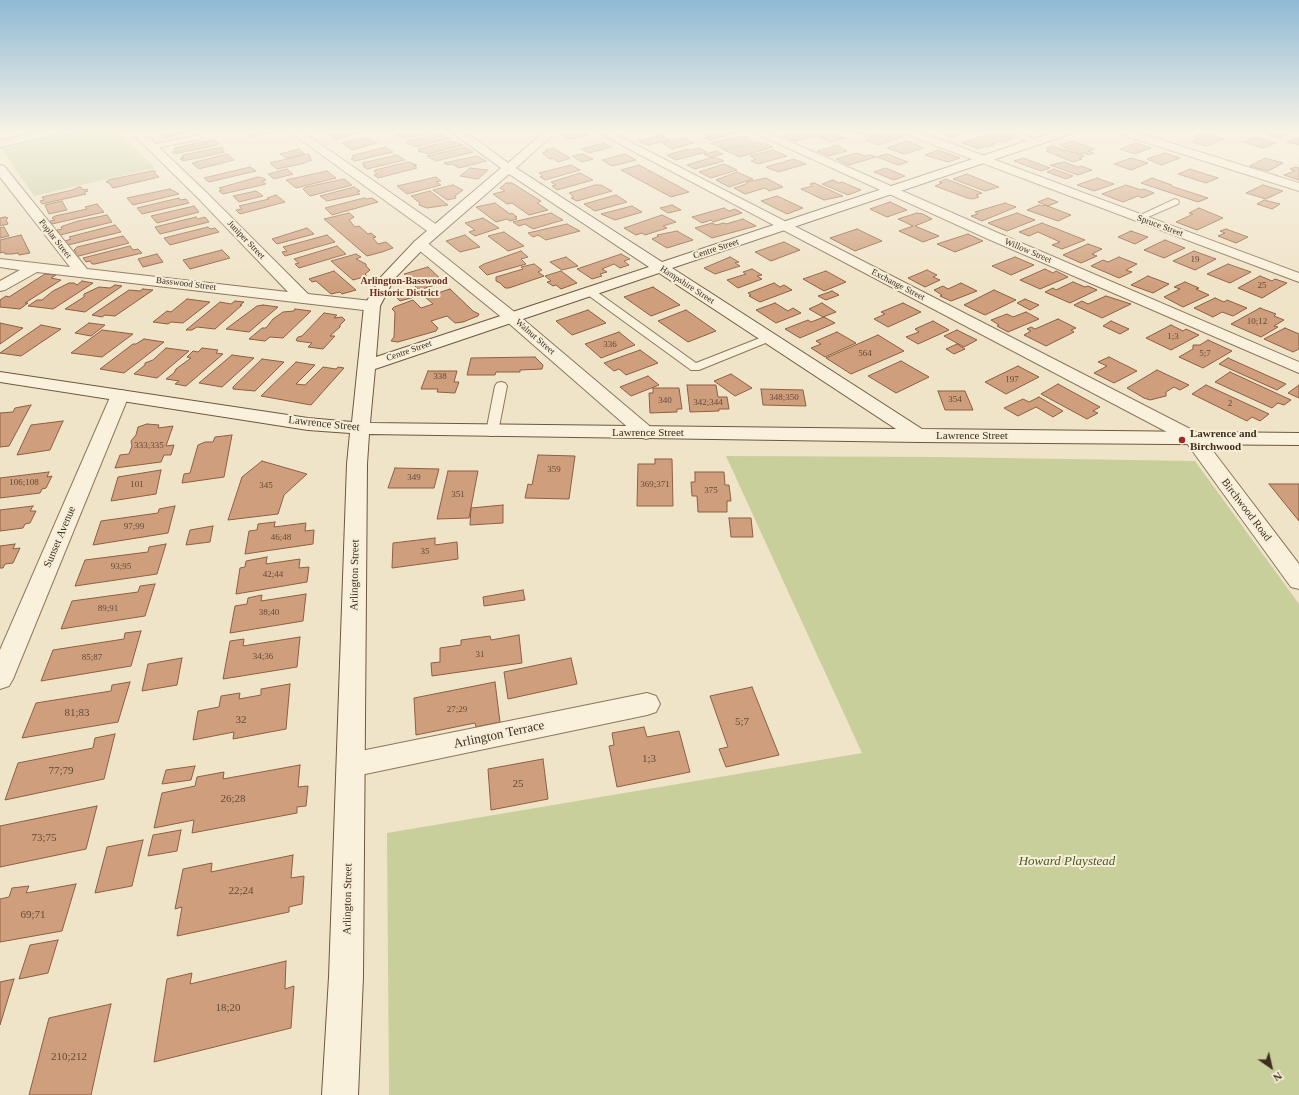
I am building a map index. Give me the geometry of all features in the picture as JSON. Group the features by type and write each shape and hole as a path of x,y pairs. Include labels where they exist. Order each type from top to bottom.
{"street":[{"name":"Poplar Street","path":"11,183 81,272"},
{"name":"Juniper Street","path":"190,183 303,298"},
{"path":"368,183 435,230"},
{"name":"Arlington Street","path":"340,1095 346,977 357,464 372,306 388,277 435,230 490,183"},
{"name":"Hampshire Street","path":"531,183 919,436"},
{"name":"Exchange Street","path":"701,183 1193,438"},
{"name":"Willow Street","path":"872,183 1299,368"},
{"name":"Centre Street","path":"366,366 913,183"},
{"name":"Spruce Street","path":"1044,183 1299,278"},
{"path":"1284,183 1299,188"},
{"name":"Walnut Street","path":"420,244 511,317 646,433"},
{"name":"Basswood Street","path":"0,262 372,306"},
{"path":"0,287 35,267"},
{"name":"Lawrence Street","path":"0,377 308,424 361,428 492,432 1299,439"},
{"name":"Sunset Avenue","path":"0,680 120,395"},
{"name":"Birchwood Road","path":"1193,438 1299,581"},
{"name":"Arlington Terrace","path":"351,766 647,704"}],"lane":[{"path":"1132,216 1175,202"},
{"path":"589,291 695,368 769,338"},
{"path":"492,432 501,386"}],"green space":[{"path":"25,183 90,183 34,196"},
{"name":"Howard Playstead","path":"726,456 938,457 1195,461 1299,604 1299,1095 389,1095 387,833 862,753"}],"building":[{"path":"109,183 133,183 113,188"},
{"path":"236,183 266,184 223,194 219,191 222,190 219,188"},
{"path":"290,183 316,183 296,188"},
{"path":"325,183 349,183 352,185 310,196 303,189"},
{"path":"410,183 438,183 441,185 407,194 397,186"},
{"path":"506,183 512,183 541,201 537,203 548,210 529,215 512,203 507,204 493,194 505,191 500,188"},
{"path":"553,183 582,183 557,190 552,186 556,185"},
{"path":"645,183 673,183 689,192 671,197"},
{"path":"722,183 741,183 729,187"},
{"path":"776,183 783,187 769,191 765,188 745,194 734,188 746,184"},
{"path":"814,183 843,196 824,200 801,189 812,186 810,184"},
{"path":"845,183 861,190 848,195 822,184"},
{"path":"942,183 957,183 982,193 976,195 979,197 973,199 935,186"},
{"path":"964,183 989,183 999,187 985,191"},
{"path":"1082,183 1114,184 1094,191 1077,185"},
{"path":"1141,183 1167,183 1172,185 1171,186 1208,198 1198,202"},
{"path":"453,185 463,190 455,196 456,198 447,200 433,190"},
{"path":"595,185 601,185 612,191 577,201 571,198 574,197 569,193"},
{"path":"1126,185 1154,193 1142,198 1138,196 1123,202 1102,194"},
{"path":"1263,185 1283,191 1266,199 1246,193"},
{"path":"79,187 83,190 87,189 88,191 84,192 86,194 42,204 40,201 44,200 42,197"},
{"path":"354,187 360,191 357,192 360,194 327,201 320,196"},
{"path":"170,189 179,194 133,205 127,198"},
{"path":"256,191 263,196 239,202 233,196"},
{"path":"430,191 448,205 427,208 419,205 420,203 411,196"},
{"path":"276,195 285,202 240,214 236,210 242,209 239,206 269,199 267,198"},
{"path":"616,195 627,202 595,211 584,204"},
{"path":"777,196 803,208 787,214 761,201"},
{"path":"179,198 180,200 186,199 189,203 142,214 137,208"},
{"path":"364,198 372,198 378,202 332,215 325,208"},
{"path":"1048,198 1058,202 1048,206 1038,202"},
{"path":"1264,200 1280,204 1272,209 1257,204"},
{"path":"62,201 67,210 49,214 45,205"},
{"path":"890,202 907,210 887,217 870,209"},
{"path":"495,203 510,214 512,213 517,217 515,217 517,219 510,221 507,219 496,222 476,207"},
{"path":"1005,203 1016,207 982,221 971,216 978,214 975,212"},
{"path":"97,204 104,212 52,224 50,221 55,220 52,218 55,216 87,209 85,207"},
{"path":"672,205 681,210 668,213 660,208"},
{"path":"1039,205 1045,205 1071,215 1058,221 1027,210"},
{"path":"194,206 199,212 157,223 151,216"},
{"path":"632,206 642,212 615,220 601,214"},
{"path":"724,208 729,211 735,209 742,213 713,222 711,220 702,223 692,217"},
{"path":"1199,208 1223,218 1197,230 1176,222 1193,214 1189,213"},
{"path":"349,213 354,217 349,220 355,227 359,226 368,234 371,233 376,237 373,238 378,244 386,242 393,248 367,256 324,219"},
{"path":"551,213 563,220 533,229 525,224 519,226 513,222"},
{"path":"917,213 923,214 932,219 915,226 939,236 923,242 899,231 913,226 898,219"},
{"path":"1017,213 1035,220 1007,231 988,223"},
{"path":"107,215 112,222 60,235 57,230 62,229 61,227 63,226 78,221"},
{"path":"662,215 676,222 663,226 667,228 645,235 642,233 636,235 624,228"},
{"path":"196,217 198,219 205,217 209,222 160,234 155,227"},
{"path":"0,218 8,218 6,220 8,224 0,226"},
{"path":"483,218 499,228 475,236 469,232 475,230 465,223"},
{"path":"743,219 756,226 712,238 695,228 712,223 716,225 726,224"},
{"path":"1042,223 1085,240 1062,249 1052,245 1060,242 1038,232 1029,236 1019,232"},
{"path":"567,224 580,231 546,240 538,235 533,237 528,233"},
{"path":"115,225 121,232 68,245 65,241 71,239 69,237"},
{"path":"4,227 9,236 0,238 0,228"},
{"path":"208,227 210,229 215,228 219,232 170,245 164,238"},
{"path":"307,228 314,234 277,244 272,239"},
{"path":"857,229 882,241 855,251 830,238"},
{"path":"1226,229 1248,237 1236,243 1218,236 1225,233 1220,231"},
{"path":"677,231 693,240 667,248 652,239 659,236 657,235"},
{"path":"1131,231 1148,237 1135,244 1118,237"},
{"path":"504,232 524,246 508,251 488,236"},
{"path":"968,234 983,241 955,252 937,244"},
{"path":"21,235 30,253 19,255 18,253 0,253 0,240"},
{"path":"327,235 335,242 285,256 282,252 287,251 283,247"},
{"path":"465,235 480,247 460,252 446,241"},
{"path":"123,236 129,243 75,257 72,253 76,252 74,250 77,247"},
{"path":"1165,240 1185,248 1164,258 1144,250"},
{"path":"784,242 800,250 771,261 755,252"},
{"path":"1088,244 1102,249 1092,254 1097,256 1081,263 1063,255"},
{"path":"130,246 133,250 138,249 142,253 95,264 92,264 90,261 86,262 83,258"},
{"path":"337,246 346,254 299,268 295,264 299,263 294,259"},
{"path":"222,250 230,258 190,269 183,260"},
{"path":"521,251 528,257 521,259 526,264 487,275 479,267 484,264"},
{"path":"1194,251 1216,259 1195,270 1173,261"},
{"path":"157,254 163,262 143,267 138,259"},
{"path":"356,254 361,257 356,259 366,264 370,270 365,274 367,276 353,280 331,261"},
{"path":"621,254 630,259 624,261 629,265 620,268 614,264 602,269 607,272 600,274 602,276 592,279 577,269"},
{"path":"566,257 578,266 562,270 550,262"},
{"path":"730,257 739,262 735,263 740,266 715,274 704,268"},
{"path":"1015,257 1034,265 1011,275 992,266"},
{"path":"1119,257 1137,264 1126,270 1132,272 1119,278 1091,266 1103,260 1108,262"},
{"path":"534,264 542,270 538,272 544,276 509,288 505,288 496,281 496,277 523,269 521,267"},
{"path":"1228,264 1251,272 1230,283 1207,274"},
{"path":"428,267 444,282 419,290 410,281 407,282 404,279 408,278 404,274"},
{"path":"752,269 762,275 757,276 762,279 738,288 727,280 746,274 743,272"},
{"path":"1045,269 1053,273 1056,271 1068,277 1040,289 1020,280"},
{"path":"927,270 937,275 933,277 940,280 925,287 908,278"},
{"path":"334,271 356,290 342,294 340,292 331,294 316,281 312,282 309,279"},
{"path":"561,271 577,283 561,289 556,285 553,286 547,282 551,281 545,276"},
{"path":"826,271 846,282 824,291 803,279"},
{"path":"45,274 56,275 51,278 61,280 25,303 28,303 20,309 0,307 0,300 6,296 9,297"},
{"path":"1148,276 1169,284 1153,293 1131,285"},
{"path":"1260,276 1272,281 1275,279 1287,283 1262,298 1238,288"},
{"path":"82,281 93,283 53,309 28,306 37,300 42,300 53,291 69,283 74,283 77,285"},
{"path":"1073,282 1097,290 1070,303 1045,292 1053,288 1056,290"},
{"path":"1185,282 1199,288 1196,289 1209,295 1183,307 1164,297 1180,289 1174,287"},
{"path":"774,283 780,287 784,285 792,290 760,302 749,296 751,295 748,293"},
{"path":"961,283 977,291 951,301 940,296 942,295 934,290 943,286 948,289"},
{"path":"115,285 122,286 85,312 65,309 84,297 84,294 99,287 110,288"},
{"path":"653,287 680,305 651,316 624,297"},
{"path":"143,289 153,290 115,316 105,315 102,317 92,315 129,290 140,291"},
{"path":"450,289 473,311 479,314 478,316 463,322 455,323 447,316 431,321 438,328 436,331 398,342 391,341 394,337 395,312 392,309 394,307 413,300 421,308 433,304 425,297"},
{"path":"994,290 1016,300 985,315 964,305"},
{"path":"832,291 839,295 826,300 818,296"},
{"path":"413,292 418,296 400,301 396,297"},
{"path":"1106,296 1131,304 1102,318 1074,305 1082,301 1088,304"},
{"path":"1215,298 1224,302 1227,300 1247,308 1233,316 1222,312 1213,317 1194,308"},
{"path":"187,299 210,302 183,323 171,322 168,324 153,322 167,311 171,312"},
{"path":"1025,299 1039,305 1030,310 1017,303"},
{"path":"235,301 244,302 215,329 197,327 192,330 186,330 220,302 231,304"},
{"path":"775,303 788,311 793,308 801,313 776,323 756,310"},
{"path":"822,303 836,312 823,317 809,309"},
{"path":"903,303 921,312 888,327 874,319 885,314 881,312"},
{"path":"263,305 278,307 249,332 226,329 257,306"},
{"path":"1260,308 1276,314 1274,316 1284,320 1274,326 1278,327 1261,337 1231,324"},
{"path":"295,309 311,311 283,338 270,337 265,341 249,339 262,328 266,328 273,319 283,312 294,311"},
{"path":"588,310 606,323 572,335 556,321"},
{"path":"686,310 716,331 688,342 658,321"},
{"path":"1026,312 1039,319 1008,332 997,326 999,325 991,320 1007,314 1013,317"},
{"path":"324,313 337,315 334,318 342,317 345,320 330,336 335,336 323,349 308,347 312,343 296,340 298,337 302,336"},
{"path":"824,317 835,323 800,338 785,329 808,320 811,322"},
{"path":"1058,319 1076,328 1071,330 1074,332 1046,346 1024,335 1031,331 1027,329 1031,327 1035,329"},
{"path":"933,321 949,330 918,344 906,337 919,332 915,329"},
{"path":"1111,321 1129,329 1120,334 1103,326"},
{"path":"0,323 23,328 0,344"},
{"path":"89,323 105,325 91,336 75,333"},
{"path":"41,325 61,329 21,356 0,353"},
{"path":"1171,325 1183,331 1186,329 1199,335 1171,350 1146,338"},
{"path":"1285,328 1299,334 1299,349 1293,352 1264,339"},
{"path":"102,330 133,334 102,357 71,353"},
{"path":"957,330 977,340 964,347 944,336"},
{"path":"619,332 635,345 601,358 585,344"},
{"path":"837,332 856,343 825,357 811,348 821,344 816,341"},
{"path":"878,335 904,351 851,374 826,358"},
{"path":"144,339 164,342 124,373 100,369 133,344 136,344"},
{"path":"1208,340 1232,351 1203,368 1179,357 1193,349 1193,345 1200,345"},
{"path":"957,344 965,349 954,354 946,349"},
{"path":"166,348 189,351 157,378 134,374 145,365 145,363 153,360"},
{"path":"202,348 218,350 216,353 223,354 186,386 175,384 179,381 166,379 174,373 176,369 191,358 187,357 193,351 198,352"},
{"path":"640,350 658,363 626,375 619,369 614,371 604,363"},
{"path":"232,355 254,358 222,387 199,383"},
{"path":"535,357 543,365 542,369 520,370 520,372 496,372 495,375 467,375 471,358"},
{"path":"1109,357 1137,371 1114,383 1094,373 1107,366 1098,362"},
{"path":"1228,358 1286,384 1277,390 1219,364"},
{"path":"262,359 284,362 255,391 233,389 233,387"},
{"path":"901,361 929,377 896,393 868,376"},
{"path":"296,362 315,365 296,384 305,385 323,367 336,369 338,367 344,368 311,405 261,396"},
{"path":"1018,366 1039,377 1006,394 985,382"},
{"path":"1157,370 1189,385 1180,390 1174,387 1166,392 1166,396 1150,400 1127,388"},
{"path":"428,371 457,371 454,382 459,382 455,393 437,392 438,389 421,389"},
{"path":"1230,372 1291,400 1284,405 1278,403 1272,408 1215,382"},
{"path":"731,374 752,388 735,396 714,381"},
{"path":"648,376 659,385 631,396 620,387"},
{"path":"1058,384 1100,407 1093,411 1098,413 1087,419 1041,394"},
{"path":"687,385 716,385 718,397 727,397 729,409 719,409 719,411 690,412"},
{"path":"1206,385 1269,414 1260,421 1252,417 1247,421 1192,394"},
{"path":"1299,385 1299,398 1288,393"},
{"path":"653,388 679,388 682,409 677,409 677,412 650,413 649,393 653,393"},
{"path":"761,389 803,390 806,406 763,405"},
{"path":"938,391 965,391 973,410 945,410"},
{"path":"1039,397 1063,411 1053,417 1036,407 1018,416 1004,408 1023,399 1029,402"},
{"path":"31,405 9,446 0,447 0,413 13,412 15,408"},
{"path":"63,421 50,450 17,455 31,425"},
{"path":"147,424 159,425 158,428 173,426 166,446 174,445 171,455 164,455 161,462 115,468 120,455 129,454 132,446 131,441 136,435 138,427"},
{"path":"232,435 224,477 182,483 184,474 190,473 198,445 205,442 213,442 215,437"},
{"path":"538,455 575,456 569,499 525,498 528,484 532,485"},
{"path":"655,459 672,459 673,506 637,506 638,464 655,464"},
{"path":"262,461 307,474 284,495 278,514 228,520 242,477"},
{"path":"395,468 439,469 434,488 388,488"},
{"path":"161,470 156,494 111,501 118,477"},
{"path":"448,471 478,471 469,518 437,519"},
{"path":"49,472 47,477 52,476 46,488 42,489 40,493 0,498 0,478"},
{"path":"695,472 724,472 725,485 729,485 731,501 727,501 727,512 698,512 697,496 692,496 691,482 695,482"},
{"path":"1269,484 1299,484 1299,521"},
{"path":"503,505 503,523 470,525 471,508"},
{"path":"33,506 30,511 36,511 30,523 25,524 23,528 0,531 0,510"},
{"path":"175,506 168,533 93,545 101,521 158,513 159,509"},
{"path":"729,518 751,518 753,537 731,537"},
{"path":"275,522 274,527 306,523 305,531 314,530 313,544 245,554 249,531 257,530 258,524"},
{"path":"213,526 210,542 186,545 190,530"},
{"path":"435,538 435,545 457,542 458,559 392,568 393,543"},
{"path":"15,544 13,549 20,548 13,563 5,564 3,568 0,568 0,546"},
{"path":"166,544 157,574 75,586 85,560 148,552 149,547"},
{"path":"267,557 266,564 300,559 299,568 309,567 307,582 236,594 240,568 245,567 246,561"},
{"path":"155,584 145,616 61,629 72,601 138,592 140,586"},
{"path":"523,590 525,600 484,606 483,597"},
{"path":"306,594 303,621 230,633 235,606 247,604 248,598 262,595 261,601"},
{"path":"141,631 131,666 41,681 53,650 124,639 125,633"},
{"path":"519,635 522,663 432,676 431,663 440,662 440,648 461,645 461,640 490,636 491,640"},
{"path":"300,637 297,667 223,679 230,641 244,639 243,646"},
{"path":"182,658 177,685 142,691 148,664"},
{"path":"571,658 577,684 508,699 504,672"},
{"path":"130,682 118,722 22,738 36,703 111,691 112,685"},
{"path":"495,682 500,722 476,727 475,723 416,735 414,698"},
{"path":"290,684 286,729 233,739 234,732 193,740 198,711 219,707 221,696 240,693 239,699 261,695 261,689"},
{"path":"752,687 779,755 726,767 719,749 728,747 710,696"},
{"path":"644,727 647,737 679,731 690,772 617,787 609,746 614,745 612,733"},
{"path":"115,734 104,779 5,800 18,763 93,748 95,738"},
{"path":"543,759 548,799 491,810 488,769"},
{"path":"300,765 298,787 308,786 306,806 297,807 297,813 192,833 194,820 154,828 162,793 195,786 197,777 224,772 223,779"},
{"path":"195,766 191,780 162,784 166,770"},
{"path":"97,806 86,849 0,867 0,826"},
{"path":"181,830 177,851 148,856 153,835"},
{"path":"143,840 132,886 95,893 107,847"},
{"path":"293,855 291,878 304,876 302,904 289,907 289,912 177,936 182,907 175,909 183,869 212,863 211,872"},
{"path":"76,884 62,931 0,942 0,899 9,897 12,888 29,886 26,893"},
{"path":"58,940 48,973 19,979 30,945"},
{"path":"286,961 285,989 294,986 291,1028 154,1062 167,979 192,973 190,984"},
{"path":"14,979 0,1025 0,982"},
{"path":"111,1004 91,1095 29,1095 49,1018"}],"place":[{"name":"Lawrence and Birchwood","path":"1182,440"}],"district":[{"name":"Arlington-Basswood Historic District","path":"404,286"}]}
